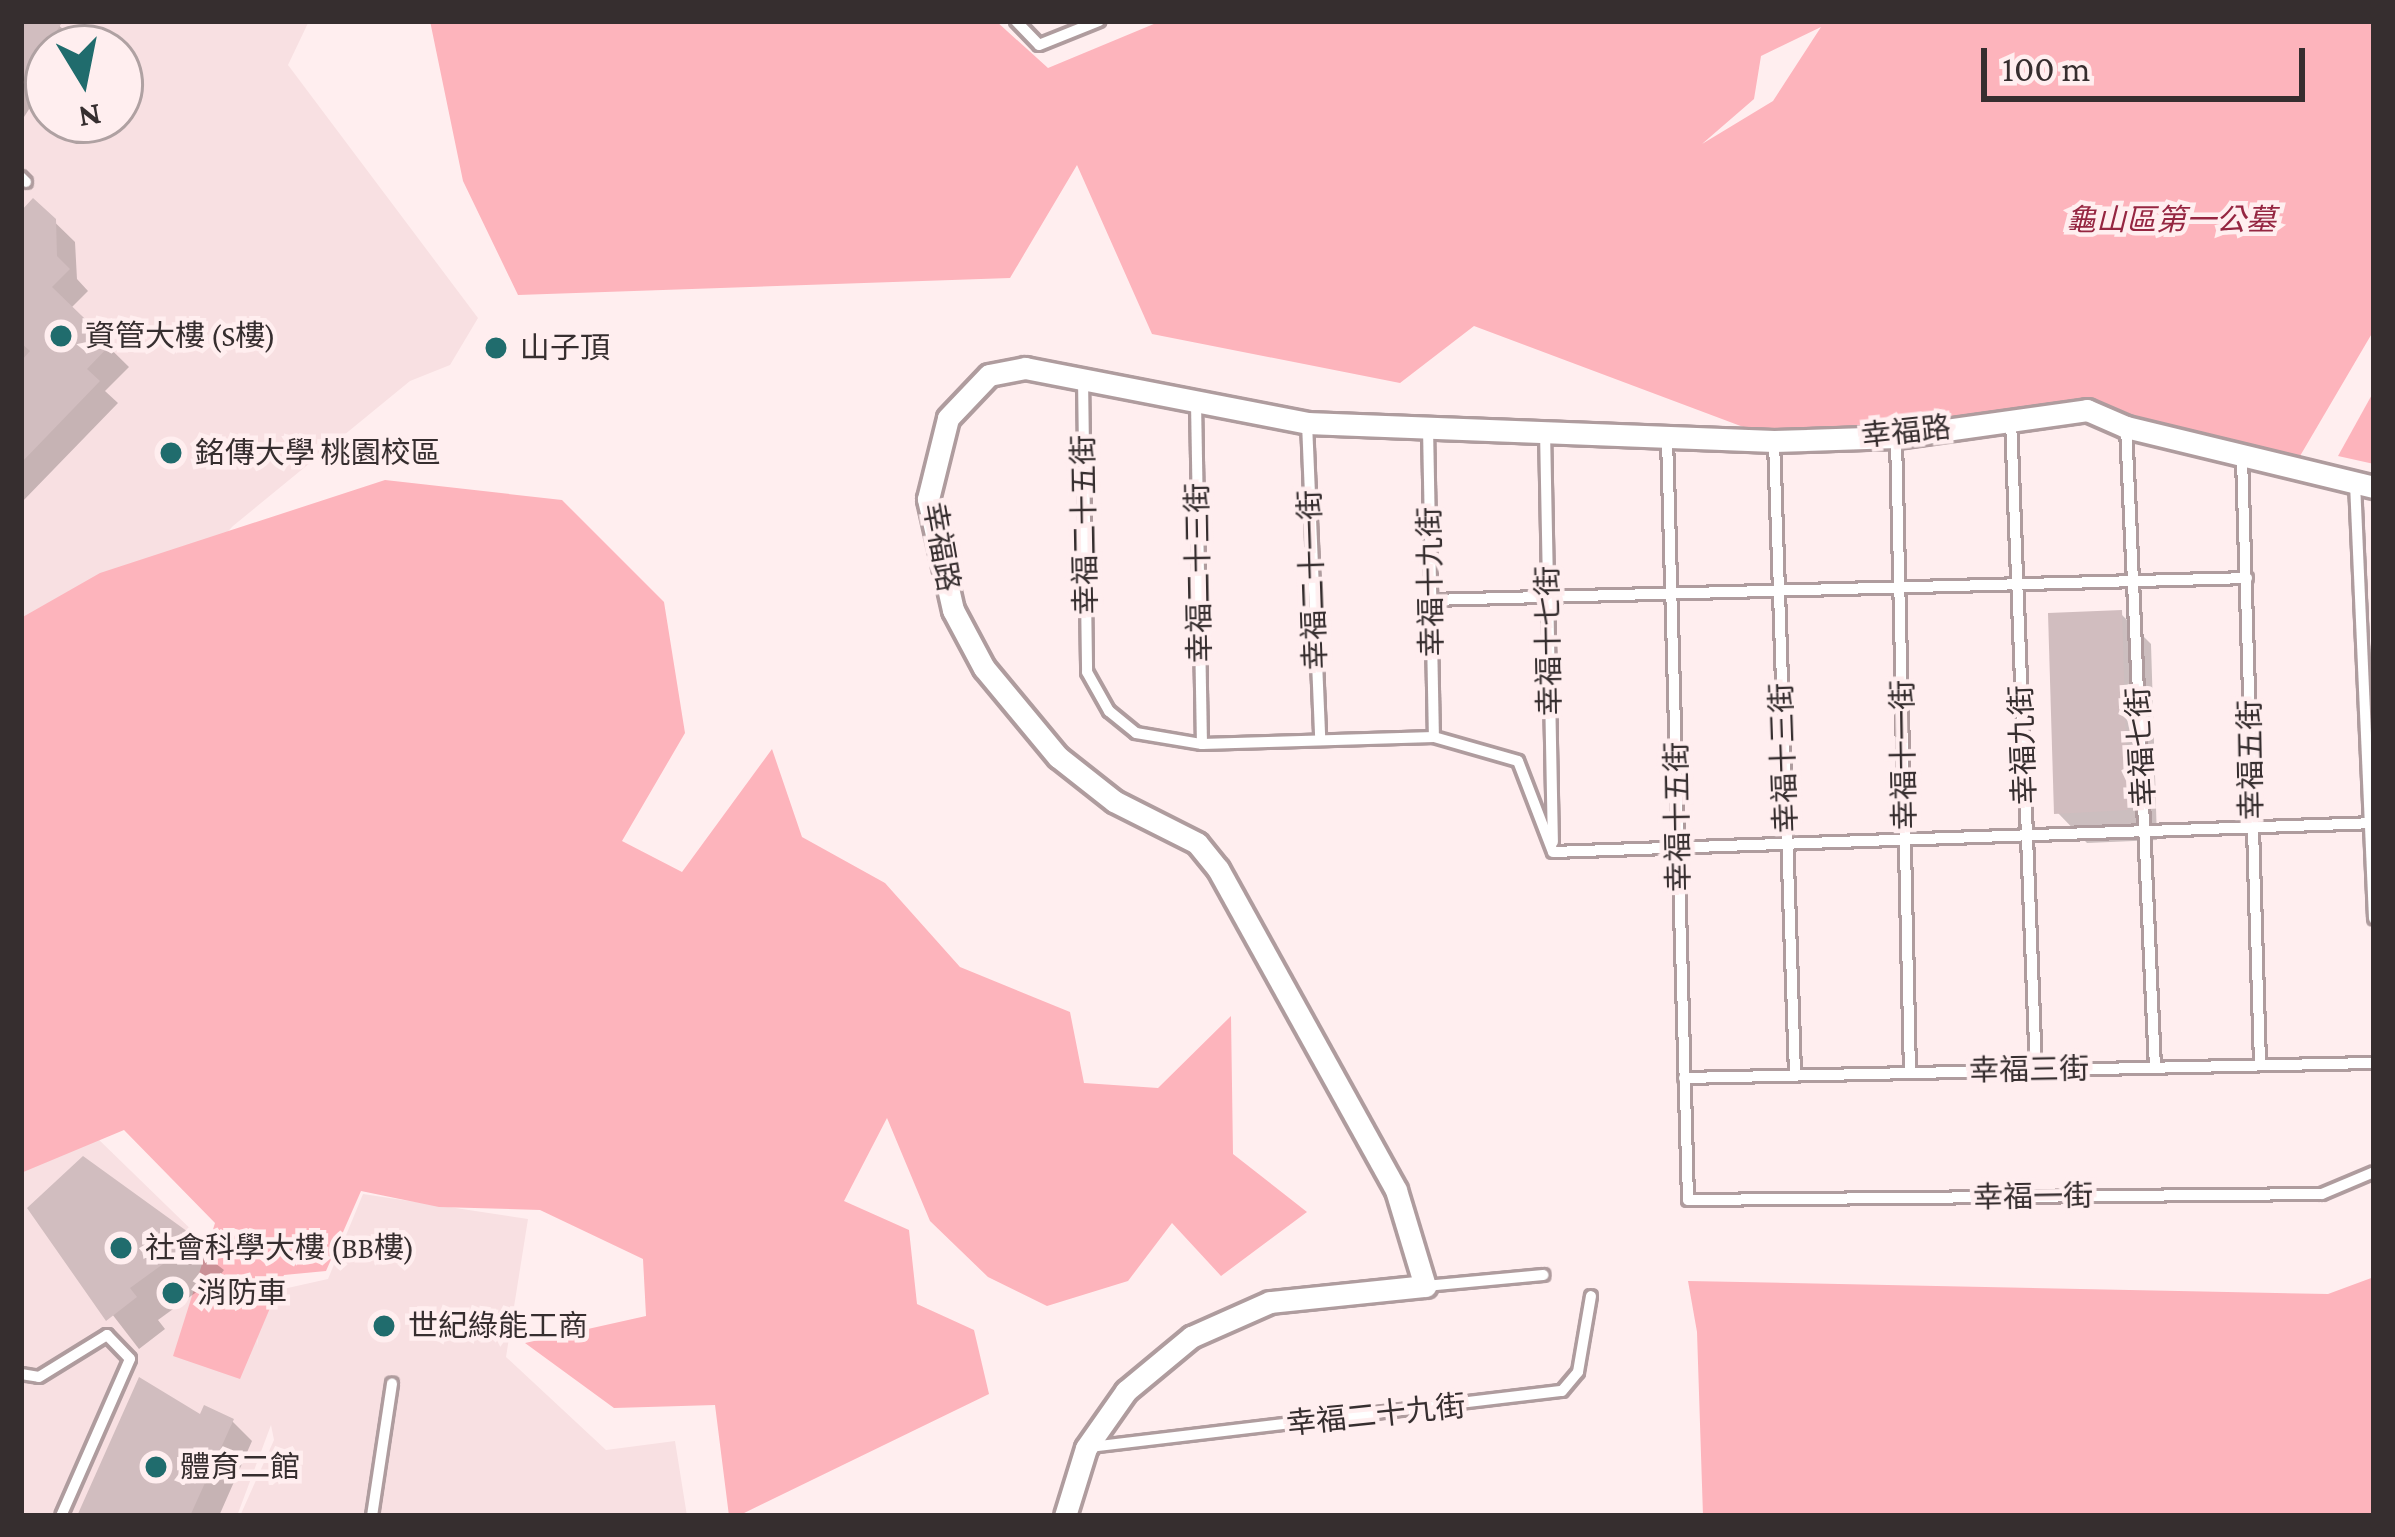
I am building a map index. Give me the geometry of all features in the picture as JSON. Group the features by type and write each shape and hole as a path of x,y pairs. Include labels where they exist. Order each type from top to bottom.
{"street":[{"name":"幸福路","path":"1425,1286 1396,1190 1218,868 1197,843 1114,800 1058,758 984,668 953,610 928,499 948,418 989,375 1025,368 1307,422 1774,440 1896,437 2087,410 2126,427 2365,483"},
{"path":"1065,1516 1086,1448 1153,1364 1227,1316 1270,1302 1425,1286"}],"lane":[{"path":"1016,21 1039,45 1099,21"},
{"name":"幸福二十五街","path":"1082,378 1087,672 1109,710 1136,734 1202,744"},
{"name":"幸福二十三街","path":"1196,402 1202,744"},
{"name":"幸福九街","path":"2011,420 2036,1070"},
{"name":"幸福二十一街","path":"1307,422 1320,738"},
{"name":"幸福十九街","path":"1428,427 1434,736"},
{"name":"幸福七街","path":"2126,427 2156,1068"},
{"name":"幸福十七街","path":"1545,430 1553,851"},
{"name":"幸福十五街","path":"1667,434 1688,1200"},
{"name":"幸福十一街","path":"1896,437 1910,1073"},
{"name":"幸福十三街","path":"1774,440 1795,1075"},
{"name":"幸福五街","path":"2242,454 2260,1065"},
{"path":"2365,483 2374,919"},
{"path":"1431,600 2247,578"},
{"path":"1202,744 1434,736 1518,760 1553,851 2372,824"},
{"name":"幸福三街","path":"1684,1078 2374,1063"},
{"name":"幸福一街","path":"1688,1200 2321,1194 2374,1172"},
{"path":"1425,1286 1543,1275"},
{"name":"幸福二十九街","path":"1086,1448 1562,1391 1579,1372 1591,1296"},
{"path":"21,1374 39,1377 107,1335 130,1359 61,1516"},
{"path":"372,1516 392,1383"}],"shaded area":[{"name":"銘傳大學 桃園校區","path":"21,21 309,21 288,65 478,318 450,365 410,381 233,526 106,662 21,806"},
{"path":"21,1064 204,1242 252,1318 258,1346 252,1296 328,1279 363,1194 528,1219 506,1357 606,1450 675,1441 687,1516 240,1516 274,1440 271,1425 237,1516 21,1516"}],"green space":[{"name":"龜山區第一公墓","path":"430,21 996,21 1048,68 1161,21 2374,21 2374,330 2300,456 2129,420 2087,401 1894,428 1754,431 1474,326 1400,383 1152,334 1077,165 1010,278 518,295 463,181","holes":["1821,27 1773,101 1702,144 1754,99 1761,56"]},
{"path":"2374,391 2374,464 2338,456"},
{"path":"385,480 562,500 664,602 685,733 622,841 682,872 772,749 802,837 885,883 960,967 1070,1012 1084,1083 1158,1088 1231,1016 1233,1154 1307,1212 1221,1276 1172,1223 1128,1281 1047,1306 988,1277 930,1221 887,1118 844,1201 909,1230 917,1304 974,1330 989,1394 738,1516 729,1516 715,1405 614,1408 525,1343 646,1316 643,1259 540,1210 439,1207 361,1191 326,1271 284,1275 240,1379 173,1356 215,1223 124,1130 21,1173 21,618 100,573"},
{"path":"2374,1277 2374,1516 1703,1516 1697,1332 1688,1281 2328,1294"}],"building":[{"path":"21,21 63,21 24,24 21,85"},
{"name":"資管大樓 (S樓)","path":"33,198 56,219 57,256 70,269 52,287 111,344 87,369 100,381 21,463 21,361 30,351 21,343 21,211"},
{"path":"2122,610 2128,810 2054,814 2048,613"},
{"name":"社會科學大樓 (BB樓)","path":"83,1156 195,1237 176,1264 170,1259 130,1288 137,1297 106,1321 27,1208"},
{"name":"體育二館","path":"139,1377 200,1414 204,1405 234,1419 190,1516 77,1516"}],"place":[{"name":"資管大樓 (S樓)","path":"61,336"},
{"name":"山子頂","path":"496,348"},
{"name":"銘傳大學 桃園校區","path":"171,453"},
{"name":"社會科學大樓 (BB樓)","path":"121,1248"},
{"name":"消防車","path":"173,1293"},
{"name":"世紀綠能工商","path":"384,1326"},
{"name":"體育二館","path":"156,1467"}]}
